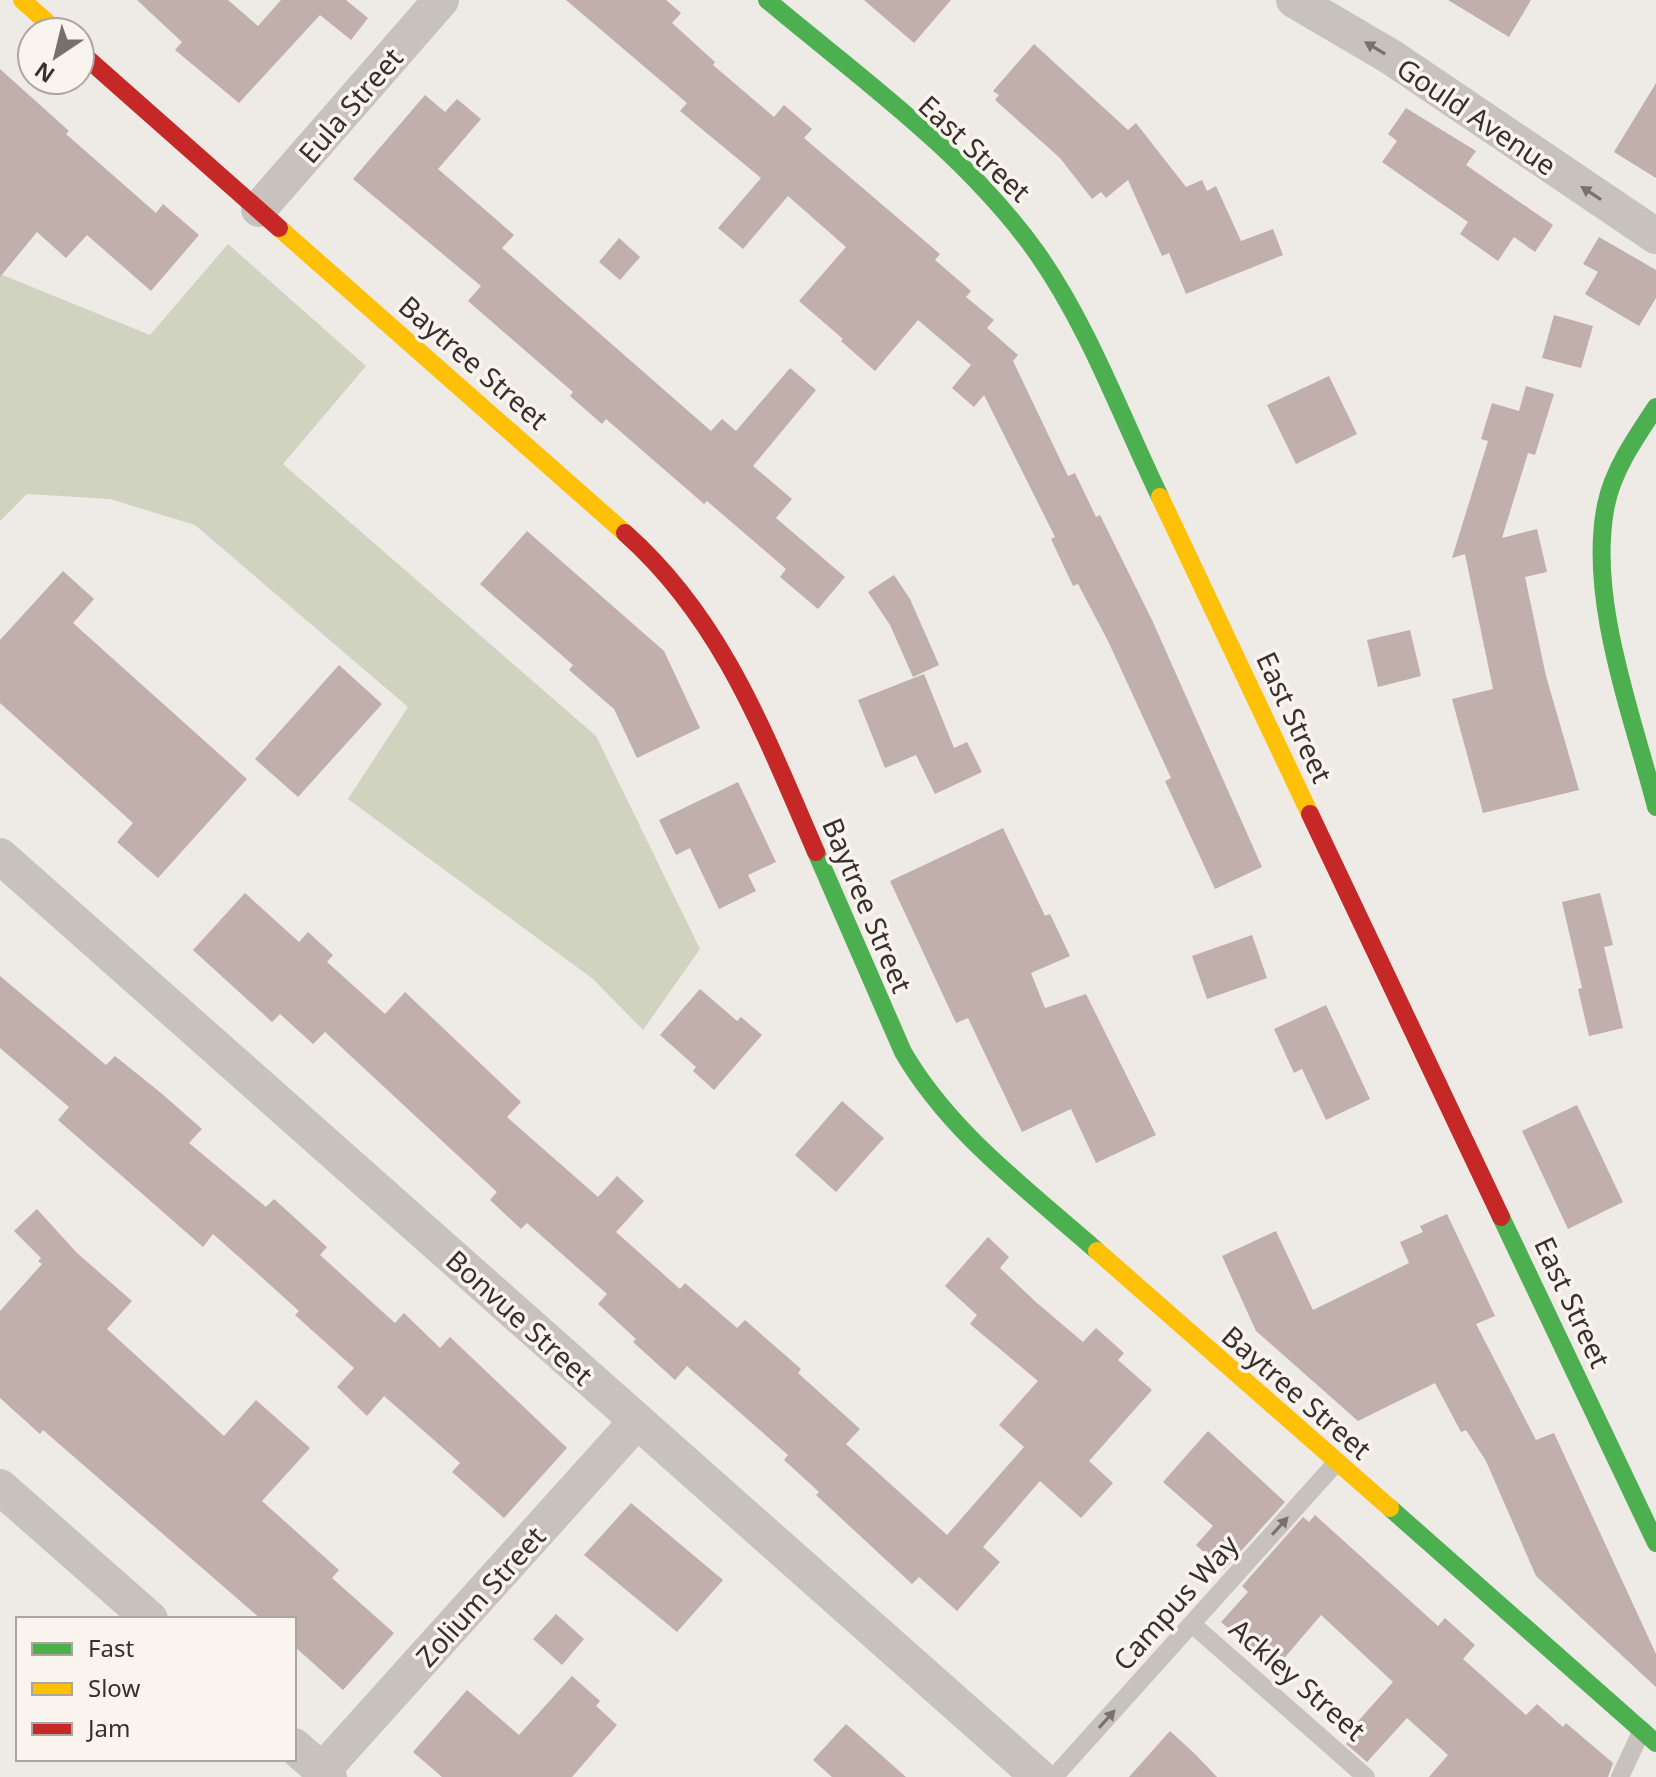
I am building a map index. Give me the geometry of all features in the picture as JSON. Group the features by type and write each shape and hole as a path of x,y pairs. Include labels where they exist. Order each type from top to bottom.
{"street":[{"path":"22,0 40,16"},
{"name":"Eula Street","path":"259,209 441,0"},
{"name":"East Street","path":"767,0 970,175 1022,231 1045,262 1071,309 1656,1543"},
{"name":"Gould Avenue","path":"1294,0 1391,57 1656,236"},
{"name":"Baytree Street","path":"96,66 642,548 672,578 707,624 742,683 889,1023 915,1071 940,1107 1006,1174 1649,1737"},
{"path":"1656,407 1613,484 1602,529 1601,555 1610,617 1656,807"},
{"name":"Bonvue Street","path":"0,856 1039,1777"},
{"name":"Zolium Street","path":"325,1774 637,1421"},
{"path":"0,1487 148,1617"},
{"path":"296,1748 325,1774"}],"lane":[{"name":"Campus Way","path":"1054,1777 1336,1463"},
{"name":"Ackley Street","path":"1192,1624 1366,1777"},
{"path":"1620,1777 1649,1737"}],"green space":[{"path":"228,244 366,366 283,464 596,736 700,949 643,1030 593,979 348,799 408,707 195,525 110,499 27,494 0,521 0,274 150,335"}],"building":[{"path":"137,0 228,0 258,26 281,0 346,0 368,18 351,40 320,15 239,103 175,50 182,42"},
{"path":"566,0 666,0 681,13 672,23 715,62 713,65 774,117 784,105 812,129 804,138 940,254 935,260 971,291 966,297 994,320 987,328 1018,355 1013,361 1068,476 1075,473 1096,517 1100,515 1152,620 1262,867 1215,889 1165,781 1171,778 1108,641 1078,584 1073,586 1051,539 1055,537 984,395 974,407 952,388 971,365 918,320 875,371 841,341 843,339 799,301 846,247 788,196 743,249 718,228 761,178 680,111 687,103"},
{"path":"864,0 951,0 914,43"},
{"path":"1448,0 1531,0 1509,37"},
{"path":"1034,44 1128,130 1136,123 1186,187 1202,180 1207,191 1216,186 1241,241 1273,229 1283,255 1186,294 1169,253 1162,256 1128,180 1106,198 1101,192 1092,199 1060,158 995,100 999,95 993,91"},
{"path":"0,69 16,83 16,96 30,96 69,131 66,134 156,213 163,204 199,235 151,291 87,235 66,258 37,232 0,277"},
{"path":"1656,83 1656,178 1614,152"},
{"path":"425,95 445,112 457,99 481,119 438,169 514,235 502,248 711,431 722,419 736,431 790,368 816,390 753,466 792,499 776,518 845,577 818,609 780,577 786,569 707,501 704,504 606,419 602,424 570,396 573,392 468,301 481,286 353,179"},
{"path":"1406,108 1476,151 1466,165 1553,225 1535,252 1514,237 1498,261 1460,234 1468,222 1382,162 1397,141 1388,134"},
{"path":"1599,237 1656,270 1656,298 1639,326 1585,294 1598,272 1583,264"},
{"path":"619,238 640,257 620,280 599,262"},
{"path":"1554,315 1593,326 1581,368 1542,358"},
{"path":"1329,376 1357,434 1296,464 1267,405"},
{"path":"1526,386 1554,394 1535,455 1528,453 1502,538 1537,529 1547,572 1525,577 1546,676 1579,790 1483,813 1452,699 1493,689 1465,554 1452,558 1488,441 1481,439 1492,403 1519,411"},
{"path":"527,531 664,651 700,728 637,758 614,709 569,670 573,665 480,584"},
{"path":"63,571 94,599 73,623 247,779 158,878 117,842 133,823 0,703 0,640"},
{"path":"894,575 910,599 939,665 913,677 890,625 868,592"},
{"path":"1410,630 1421,676 1378,687 1367,640"},
{"path":"339,665 382,704 298,797 255,759"},
{"path":"924,674 954,748 967,742 982,772 935,794 916,755 885,768 858,700"},
{"path":"738,782 776,862 748,875 756,891 719,909 690,848 676,855 659,820"},
{"path":"1003,828 1045,916 1050,914 1070,956 1031,973 1045,1008 1086,994 1156,1135 1096,1163 1071,1109 1022,1132 968,1018 956,1023 890,881"},
{"path":"245,893 299,942 308,932 333,955 327,962 385,1014 405,992 521,1102 507,1117 598,1197 617,1176 644,1201 616,1232 680,1289 685,1283 737,1328 745,1320 801,1369 798,1373 860,1429 846,1444 947,1535 1024,1447 999,1425 1038,1381 970,1324 977,1315 945,1286 988,1237 1009,1257 1000,1268 1037,1303 1083,1342 1096,1328 1124,1353 1118,1360 1152,1390 1089,1461 1113,1483 1081,1518 1040,1481 983,1547 1000,1562 957,1611 919,1577 912,1584 816,1495 819,1492 784,1460 788,1455 687,1366 675,1380 633,1342 636,1339 598,1304 607,1294 527,1223 521,1229 490,1200 497,1192 325,1032 313,1044 280,1014 272,1022 193,950"},
{"path":"1600,893 1613,945 1604,947 1623,1028 1589,1036 1578,989 1582,988 1562,902"},
{"path":"1252,935 1267,978 1207,999 1192,956"},
{"path":"0,976 106,1065 115,1056 202,1129 189,1143 266,1207 274,1199 327,1247 320,1255 395,1323 404,1313 440,1348 450,1337 567,1448 504,1518 452,1472 460,1463 384,1396 367,1416 337,1387 354,1368 295,1315 299,1311 257,1273 213,1234 203,1247 58,1120 69,1107 0,1048"},
{"path":"700,989 737,1021 741,1017 762,1035 714,1090 693,1071 696,1067 660,1035"},
{"path":"1326,1005 1370,1099 1326,1120 1302,1069 1294,1073 1274,1029"},
{"path":"842,1101 884,1138 836,1192 795,1155"},
{"path":"1577,1105 1623,1202 1568,1229 1522,1131"},
{"path":"37,1209 77,1253 132,1301 107,1329 224,1436 256,1400 310,1448 262,1501 339,1570 332,1578 394,1633 343,1690 296,1648 296,1617 259,1617 43,1430 40,1434 0,1398 0,1311 42,1264 38,1261 41,1258 14,1231"},
{"path":"1447,1214 1495,1316 1476,1324 1536,1440 1554,1433 1656,1654 1656,1687 1536,1576 1486,1461 1466,1430 1461,1432 1435,1383 1358,1421 1256,1331 1222,1256 1276,1231 1313,1310 1409,1263 1400,1242 1423,1232 1420,1226"},
{"path":"1208,1431 1285,1502 1224,1570 1196,1545 1213,1526 1163,1482"},
{"path":"631,1503 723,1580 677,1632 584,1555"},
{"path":"1315,1515 1438,1626 1445,1618 1475,1645 1463,1659 1526,1715 1537,1704 1563,1727 1566,1723 1613,1763 1608,1777 1429,1777 1448,1755 1407,1718 1367,1762 1346,1744 1357,1732 1352,1728 1393,1682 1321,1615 1275,1669 1221,1622 1248,1592 1242,1586 1303,1517 1309,1522"},
{"path":"556,1614 584,1639 562,1665 533,1639"},
{"path":"572,1676 600,1701 596,1706 617,1725 572,1777 442,1777 413,1752 467,1690 519,1735"},
{"path":"846,1724 906,1777 832,1777 813,1760"},
{"path":"1170,1731 1196,1755 1217,1777 1129,1777"}],"traffic: fast":[{"path":"767,0 910,118 978,182 1009,217 1037,253 1073,311 1160,497"},
{"path":"1656,407 1614,479 1606,505 1602,541 1607,618 1656,807"},
{"path":"816,852 903,1052 922,1081 943,1109 991,1159 1097,1251"},
{"path":"1501,1217 1656,1543"},
{"path":"1390,1508 1656,1743"}],"traffic: slow":[{"path":"22,0 40,16"},
{"path":"279,228 625,533"},
{"path":"1160,497 1310,814"},
{"path":"1097,1251 1390,1508"}],"traffic: jam":[{"path":"96,66 279,228"},
{"path":"625,533 659,567 715,641 759,723 816,852"},
{"path":"1310,814 1501,1217"}]}
